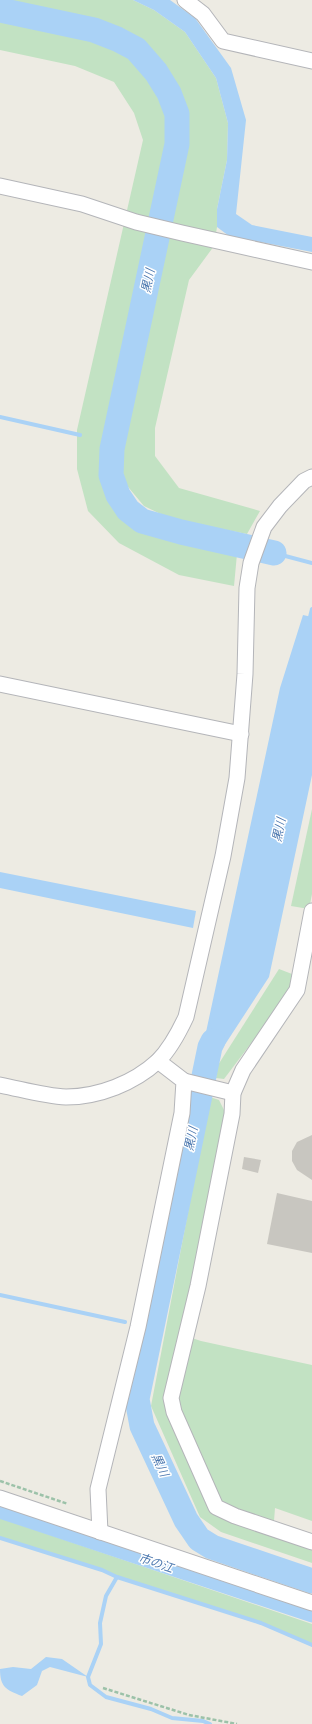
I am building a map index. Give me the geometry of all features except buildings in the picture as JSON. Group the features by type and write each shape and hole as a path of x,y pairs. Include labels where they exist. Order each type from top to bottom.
{"street":[{"path":"185,0 203,14 223,41 312,61"},
{"path":"0,186 82,204 136,222 312,262"},
{"path":"0,1085 65,1097 91,1095 132,1080 158,1060 176,1037 186,1017 223,856 237,778 245,674 247,588 252,563 264,527 280,506 304,481 312,477"},
{"path":"0,684 240,734"},
{"path":"312,911 297,990 243,1070 233,1093 232,1114 202,1287 171,1398 174,1412 216,1507 235,1516 312,1542"},
{"path":"158,1060 184,1081 233,1093"},
{"path":"100,1532 98,1489 138,1327 182,1113 184,1081"},
{"path":"0,1498 312,1603"}],"path":[{"path":"0,1481 74,1506"},
{"path":"103,1688 189,1715 237,1724"}],"green space":[{"path":"0,0 133,0 154,10 185,32 216,78 228,123 227,160 217,209 217,227 214,246 189,280 155,428 155,456 179,488 260,511 247,534 171,519 144,506 124,482 120,444 186,141 182,100 165,65 137,38 103,23 0,2"},
{"path":"0,16 99,38 133,57 163,96 171,140 101,452 112,498 133,521 160,535 237,554 234,586 179,575 119,543 88,511 77,469 77,430 143,140 134,113 114,82 75,66 0,50"},
{"path":"312,809 312,894 309,909 291,906"},
{"path":"279,969 292,974 289,993 224,1079 216,1078 218,1065"},
{"path":"210,1097 219,1100 228,1118 183,1335 201,1341 312,1365 312,1521 275,1508 274,1521 312,1534 312,1563 221,1532 200,1517 151,1406"},
{"path":"0,1518 312,1624 312,1645 261,1623 117,1577 102,1570 6,1541 0,1538"}],"water":[{"path":"133,0 170,0 195,18 231,68 246,120 236,214 252,225 312,237 312,252 229,236 217,227 217,209 227,160 228,123 216,78 185,32 154,10"},
{"path":"303,615 312,617 312,775 269,977 213,1063 211,1074 197,1074 280,688"},
{"path":"0,872 196,911 193,928 0,888"},
{"path":"46,1657 62,1659 88,1677 50,1667 42,1671 37,1685 22,1696 8,1690 5,1687 1,1680 0,1669 13,1667 31,1669"}],"waterway":[{"name":"黒川","path":"0,10 94,30 117,39 136,49 156,72 169,93 177,114 177,144 112,449 111,475 118,495 128,510 142,521 181,532 274,553"},
{"path":"0,417 80,435"},
{"path":"274,553 312,563"},
{"path":"310,617 312,609"},
{"name":"黒川","path":"213,1041 210,1047 137,1399 142,1426 186,1520 199,1539 212,1547 312,1581"},
{"path":"0,1295 125,1322"},
{"name":"市の江","path":"0,1511 312,1615"},
{"path":"0,1538 261,1623 312,1645"},
{"path":"117,1577 106,1596 100,1623 101,1644 88,1677 90,1685 106,1697 151,1709 172,1718 203,1721 210,1724"}]}
